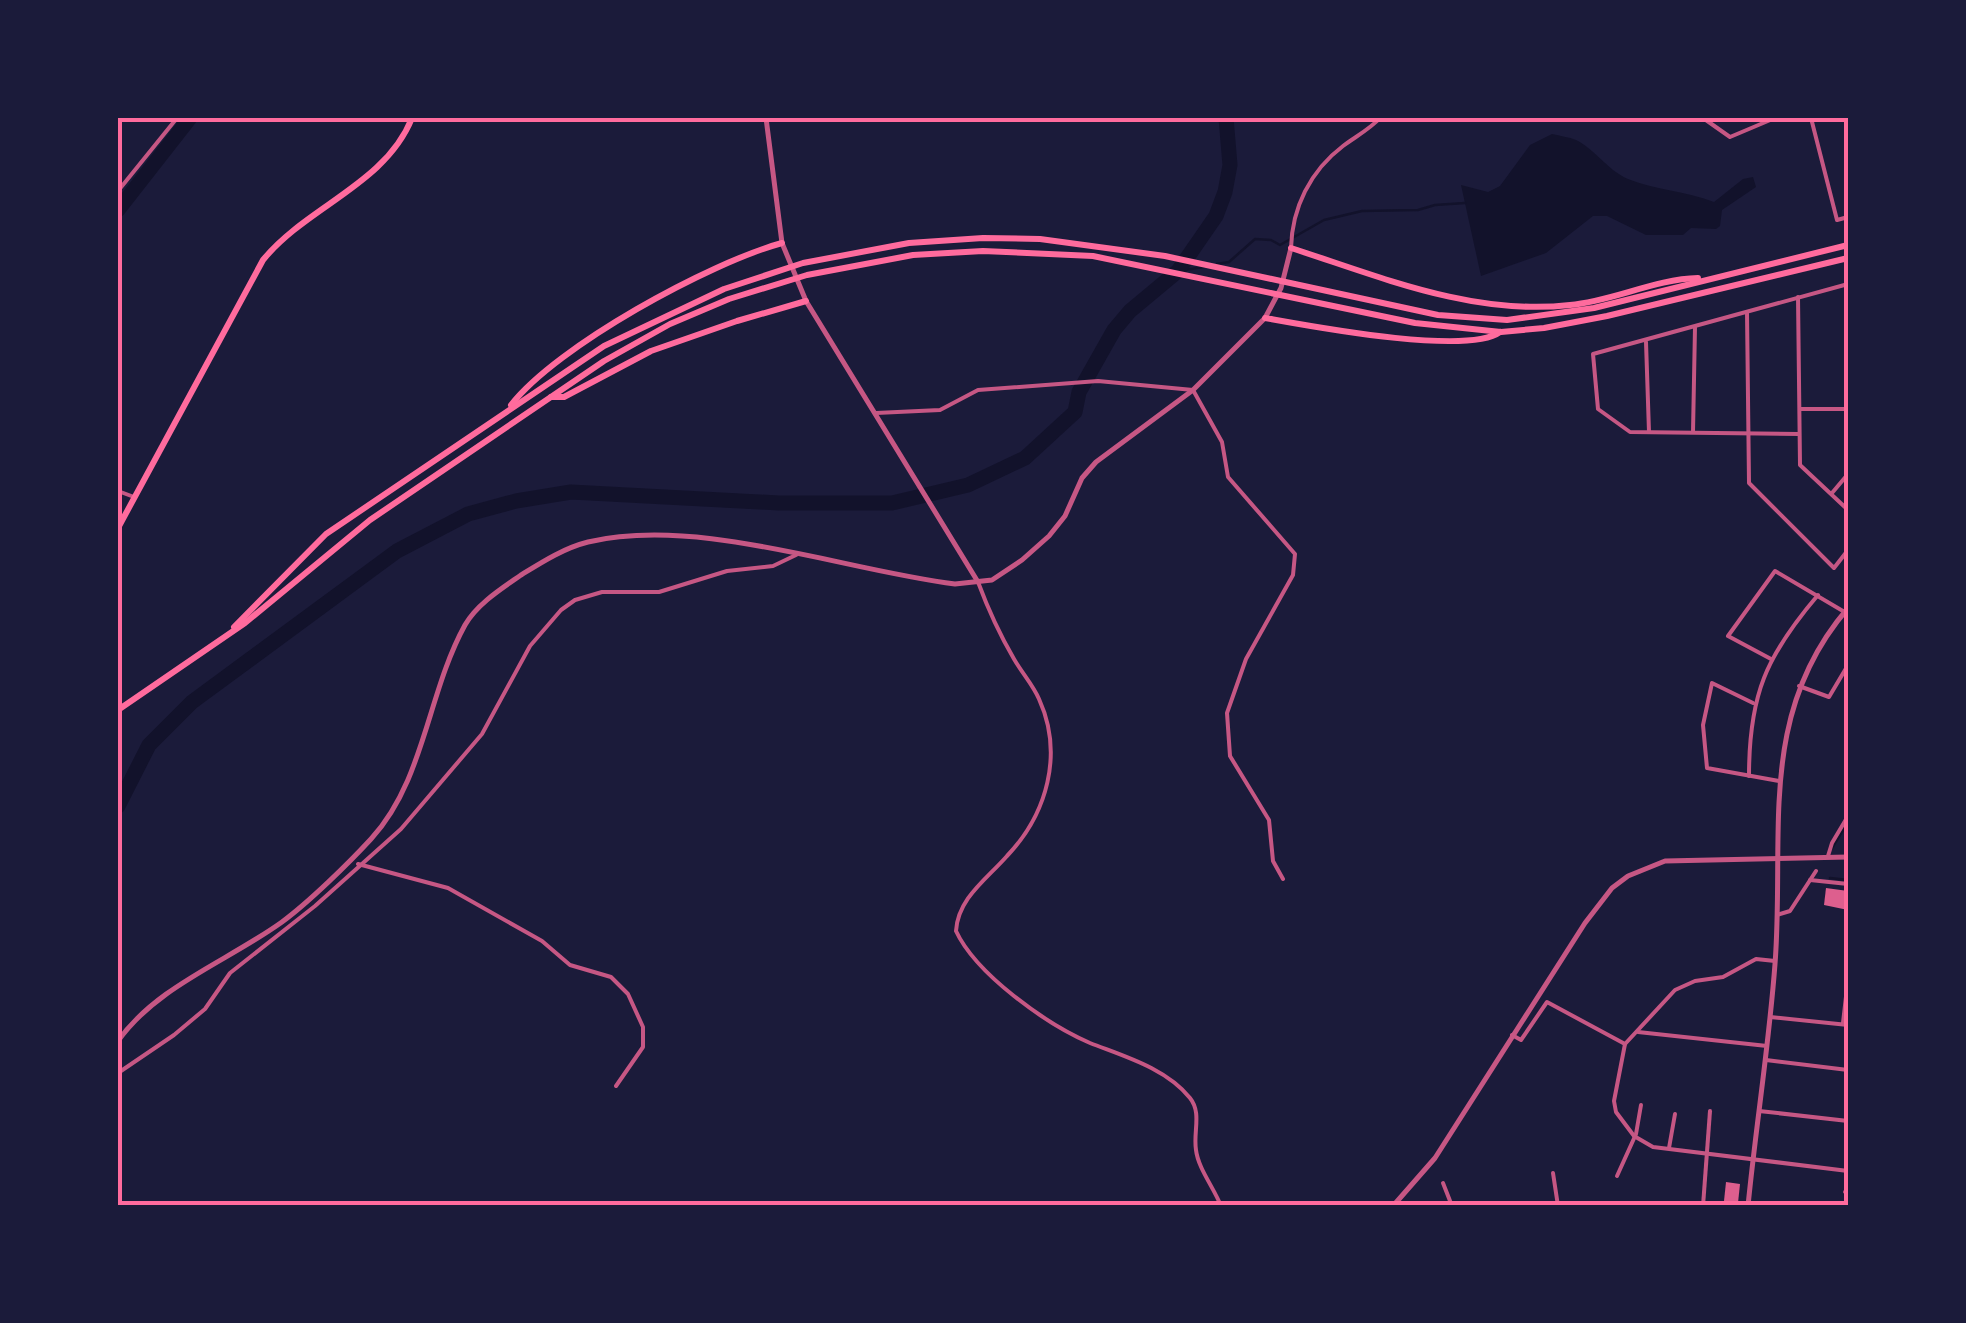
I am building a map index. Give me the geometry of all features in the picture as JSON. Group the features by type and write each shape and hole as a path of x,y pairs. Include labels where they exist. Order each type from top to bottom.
{"main road":[{"path":"118,528 263,260 294,228 391,156 412,118"},
{"path":"226,635 326,534 604,346 724,289 803,263 909,243 1040,239 1165,256 1438,315 1507,320 1594,308 1848,245"},
{"path":"507,410 525,387 604,329 751,251 782,243"},
{"path":"1291,248 1416,288 1513,307 1573,305 1694,277 1705,279"},
{"path":"118,710 245,623 370,520 604,361 670,324 729,298 806,275 913,255 983,250 1093,256 1416,323 1502,332 1607,316 1848,258"},
{"path":"548,397 564,397 651,351 806,302"},
{"path":"1265,318 1437,340 1492,338 1502,332"}],"street":[{"path":"118,191 177,118"},
{"path":"766,118 782,243 806,302 978,582 988,610 1044,712 1049,782 1043,802 1016,847 964,904 956,926 958,936 974,958 1042,1016 1065,1031 1123,1055 1185,1093 1195,1107 1196,1155 1222,1206"},
{"path":"118,1042 148,1006 284,920 371,839 398,803 467,621 494,592 564,550 638,536 696,536 956,584 992,580 1022,560 1050,536 1065,516 1082,478 1096,462 1193,390 1265,318 1281,288 1300,196 1339,149 1380,118"},
{"path":"1702,118 1730,137 1774,118"},
{"path":"1811,118 1837,220 1848,217"},
{"path":"1798,434 1630,432 1598,408 1593,354 1848,284"},
{"path":"1798,297 1800,466 1848,510"},
{"path":"1747,312 1749,483 1834,568 1848,550"},
{"path":"1693,433 1695,327"},
{"path":"1646,340 1649,432"},
{"path":"876,413 940,410 978,390 1098,381 1193,390"},
{"path":"1193,390 1222,442 1228,477 1295,554 1293,575 1246,659 1227,713 1230,756 1269,820 1273,861 1283,878"},
{"path":"1800,409 1848,409"},
{"path":"1832,493 1848,474"},
{"path":"118,492 134,497"},
{"path":"118,1073 205,1009 230,973 315,906 401,829 482,734 530,646 561,610 575,600 602,592 659,592 728,571 773,566 796,555"},
{"path":"1748,1206 1775,962 1781,781 1788,720 1799,686 1824,640 1848,611 1775,571 1728,636 1771,659"},
{"path":"1748,776 1753,703 1771,659 1818,595"},
{"path":"1799,686 1829,697 1848,665"},
{"path":"1753,703 1712,683 1703,724 1707,768 1781,781"},
{"path":"1828,858 1848,816"},
{"path":"1393,1206 1435,1158 1585,922 1612,888 1628,876 1665,861 1848,857"},
{"path":"358,864 448,888 542,941 570,964 611,977 628,994 643,1027 644,1047 616,1086"},
{"path":"1777,915 1790,911 1816,872"},
{"path":"1810,880 1848,884"},
{"path":"1775,962 1756,960 1723,977 1675,990 1625,1044 1614,1101 1616,1112 1646,1145 1848,1171"},
{"path":"1770,1017 1846,1025 1848,979"},
{"path":"1512,1035 1521,1040 1547,1002 1625,1044"},
{"path":"1636,1032 1767,1046"},
{"path":"1766,1060 1848,1070"},
{"path":"1616,1176 1634,1136 1640,1104"},
{"path":"1703,1206 1710,1111"},
{"path":"1759,1111 1848,1122"},
{"path":"1669,1148 1674,1114"},
{"path":"1553,1173 1558,1206"},
{"path":"1444,1184 1452,1206"}],"shaded area":[{"path":"1552,134 1576,140 1621,175 1649,186 1714,202 1743,179 1753,177 1756,187 1722,210 1716,229 1691,228 1683,235 1646,235 1607,216 1593,216 1546,253 1481,276 1461,185 1488,192 1500,186 1530,145"}],"building":[{"path":"1826,888 1848,891 1848,910 1824,905"},
{"path":"1726,1182 1740,1184 1738,1203 1724,1201"}],"waterway":[{"path":"118,210 190,118"},
{"path":"118,806 149,745 192,702 397,551 468,514 571,492 779,503 892,503 968,485 1025,458 1075,412 1079,392 1114,330 1130,311 1178,271 1216,216 1230,165 1226,118"},
{"path":"1217,264 1229,262 1255,239 1280,245 1324,220 1362,211 1418,210 1465,203"},
{"path":"1178,271 1204,267"},
{"path":"1832,848 1848,822"},
{"path":"1830,878 1848,880"}]}
